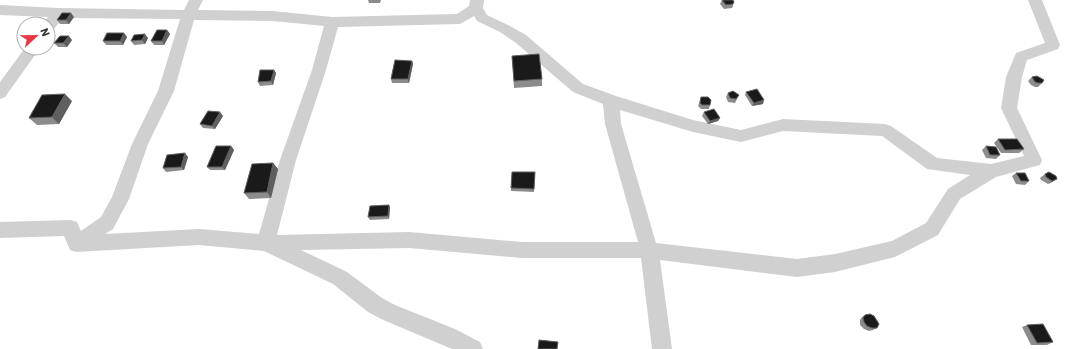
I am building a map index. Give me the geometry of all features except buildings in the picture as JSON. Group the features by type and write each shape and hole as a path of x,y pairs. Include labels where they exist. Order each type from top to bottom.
{"street":[{"path":"76,244 199,237 266,243 409,240 522,250 649,250 797,268 835,263 895,249 932,229 954,194 991,171 1034,160 1009,108 1014,77 1021,57 1052,45 1035,0"},
{"path":"0,10 59,13 193,7 332,22 460,18 476,4 482,18 505,29 521,39 578,88 611,101 693,126 741,136 783,125 885,130 933,164 991,171"},
{"path":"76,244 107,222 120,199 140,144 166,91 193,7"},
{"path":"56,17 59,13"},
{"path":"266,243 288,160 319,70 332,22"},
{"path":"0,93 27,56"},
{"path":"611,101 612,124 630,179 649,250 662,349"},
{"path":"0,230 70,228 76,244"},
{"path":"266,243 340,278 375,305 388,312 448,336 473,349"}]}
